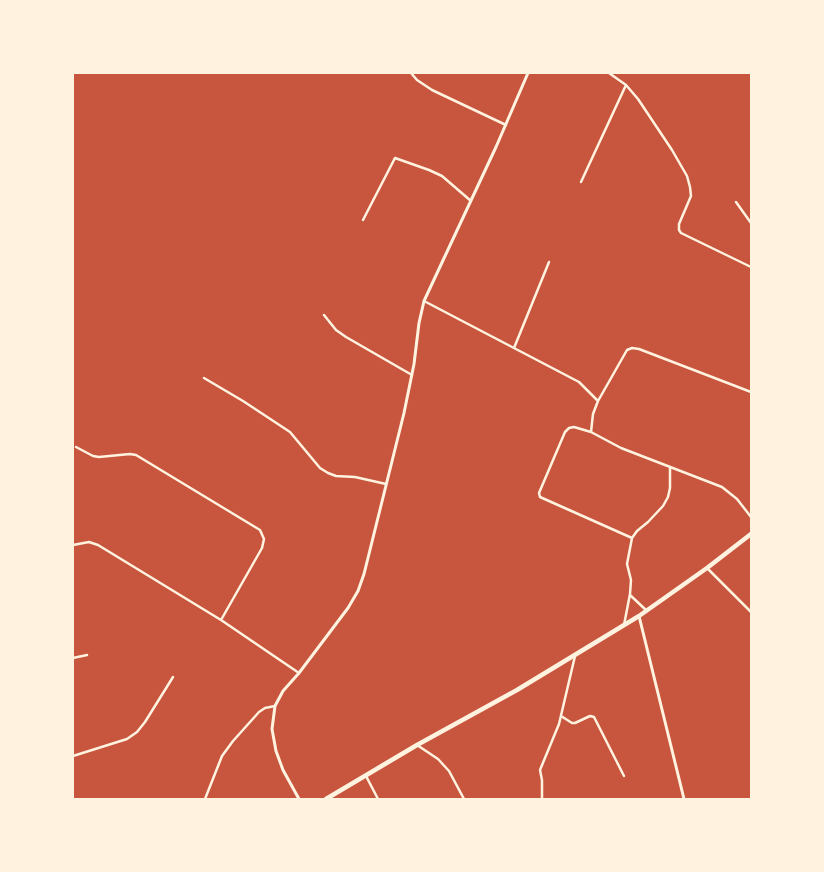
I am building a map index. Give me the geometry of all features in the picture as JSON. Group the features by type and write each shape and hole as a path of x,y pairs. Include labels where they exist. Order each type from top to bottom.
{"highway":[{"path":"326,799 575,656 624,626 707,568 751,534"}],"street":[{"path":"411,73 417,80 432,90 506,124"},
{"path":"299,799 283,770 276,751 272,729 275,706 283,691 348,608 358,591 364,574 404,414 412,376 418,323 424,301 471,201 528,73"},
{"path":"610,73 626,85 638,99 656,125 683,169 689,182 691,196 679,224 680,232 751,267"},
{"path":"581,182 626,85"},
{"path":"363,220 395,158 442,176 471,201"},
{"path":"736,202 751,223"},
{"path":"514,348 549,262"},
{"path":"424,301 579,382 598,401"},
{"path":"324,315 336,330 346,338 412,376"},
{"path":"591,432 593,414 598,401 627,350 632,348 639,349 751,392"},
{"path":"204,378 243,401 290,432 320,468 328,473 336,476 355,477 386,484"},
{"path":"632,538 540,497 539,493 569,428 574,427 591,432 621,448 722,487 737,499 751,517"},
{"path":"76,447 93,456 99,457 130,454 136,455 260,530 264,540 262,548 221,620"},
{"path":"624,626 630,594 631,580 627,564 632,538 637,530 648,522 663,506 668,497 670,488 670,467"},
{"path":"73,545 89,542 98,545 221,620 299,672"},
{"path":"707,568 751,612"},
{"path":"630,594 647,611"},
{"path":"639,616 684,799"},
{"path":"73,658 87,655"},
{"path":"542,799 542,780 540,770 560,724 575,656"},
{"path":"73,756 127,739 137,732 145,722 173,677"},
{"path":"205,799 222,756 233,741 259,712 265,708 275,706"},
{"path":"561,716 572,723 590,716 594,717 624,776"},
{"path":"417,746 438,759 449,771 464,799"},
{"path":"366,775 378,799"}]}
